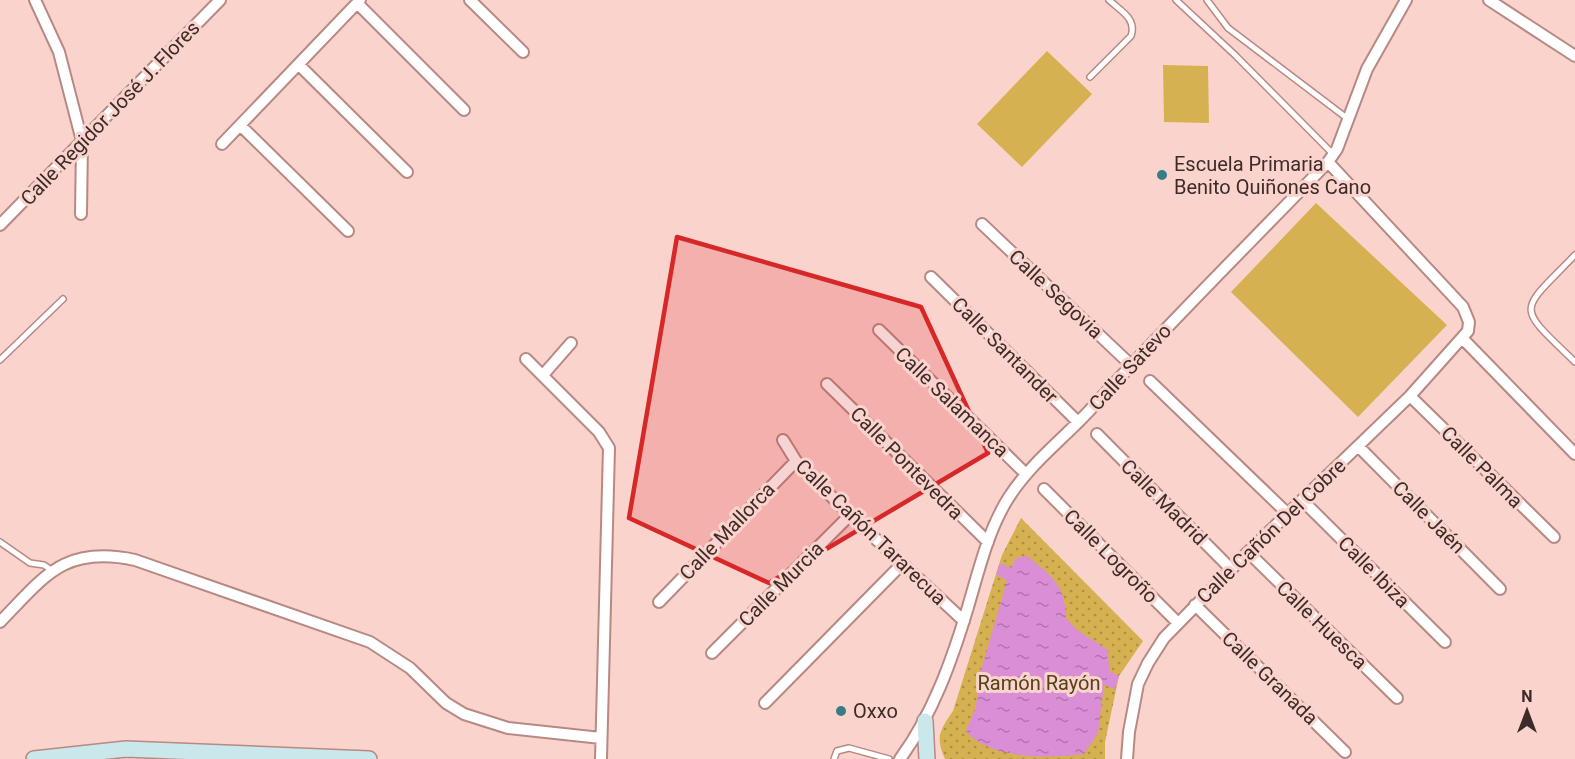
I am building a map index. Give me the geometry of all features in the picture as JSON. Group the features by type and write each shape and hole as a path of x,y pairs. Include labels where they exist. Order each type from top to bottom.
{"main road":[{"path":"925,721 927,759"},
{"path":"34,759 126,749 369,759"}],"street":[{"path":"34,0 58,52 82,141 81,214"},
{"name":"Calle Regidor José J. Flores","path":"0,225 220,0"},
{"path":"471,0 523,52"},
{"path":"1489,0 1575,56"},
{"name":"Calle Satevo","path":"900,759 925,721 964,621 988,542 1008,499 1025,473 1078,422 1330,158 1367,69 1405,1"},
{"path":"222,144 359,2 464,110"},
{"path":"298,65 407,172"},
{"path":"241,126 348,231"},
{"path":"1330,158 1462,307 1469,322 1465,335 1575,454"},
{"name":"Calle Segovia","path":"982,224 1131,365"},
{"name":"Calle Santander","path":"931,277 1078,422"},
{"name":"Calle Salamanca","path":"879,330 1025,473"},
{"name":"Calle Cañón Del Cobre","path":"1127,759 1130,723 1138,684 1157,647 1248,552 1410,396 1465,335"},
{"path":"543,375 571,343"},
{"path":"526,358 599,432 609,448 601,759"},
{"path":"1150,381 1288,514"},
{"name":"Calle Pontevedra","path":"827,384 988,542"},
{"name":"Calle Palma","path":"1410,396 1554,537"},
{"name":"Calle Madrid","path":"1097,434 1231,569"},
{"name":"Calle Cañón Tararecua","path":"783,440 796,461 901,565 964,621"},
{"name":"Calle Jaén","path":"1358,446 1500,589"},
{"name":"Calle Mallorca","path":"659,602 796,461"},
{"name":"Calle Logroño","path":"1044,489 1178,623"},
{"name":"Calle Ibiza","path":"1302,501 1445,642"},
{"name":"Calle Murcia","path":"712,653 850,515"},
{"name":"Calle Huesca","path":"1248,552 1397,698"},
{"path":"0,622 51,570 89,555 116,556 135,560 370,642 410,668 446,703 464,714 508,728 601,738"},
{"path":"765,703 901,565"},
{"name":"Calle Granada","path":"1195,605 1345,752"}],"lane":[{"path":"1090,77 1131,36 1134,27 1132,21 1109,0"},
{"path":"1176,0 1235,55 1330,158"},
{"path":"1207,0 1228,28 1348,119"},
{"path":"1575,255 1533,299 1529,309 1533,321 1575,362"},
{"path":"0,360 63,299"},
{"path":"0,542 30,562 44,565 51,570"},
{"path":"834,759 837,751 849,748 889,759"}],"highlighted area":[{"path":"677,237 921,307 988,453 769,583 629,518"}],"green space":[{"path":"1047,51 1092,94 1022,167 977,124"},
{"path":"1163,65 1208,66 1209,123 1164,122"},
{"path":"1316,203 1447,325 1358,417 1231,292"},
{"name":"Ramón Rayón","path":"1021,518 1143,641 1119,676 1105,742 1105,759 945,759 942,751 940,734 953,711 1002,555"}],"water":[{"name":"Ramón Rayón","path":"1027,556 1056,582 1063,597 1066,618 1077,630 1108,650 1109,671 1119,676 1115,689 1104,685 1098,733 1084,754 1036,756 1003,752 976,740 966,731 976,707 979,677 1007,581 996,574 1000,563 1011,568 1016,558"}],"place":[{"name":"Escuela Primaria Benito Quiñones Cano","path":"1162,175"},
{"name":"Oxxo","path":"841,711"}]}
